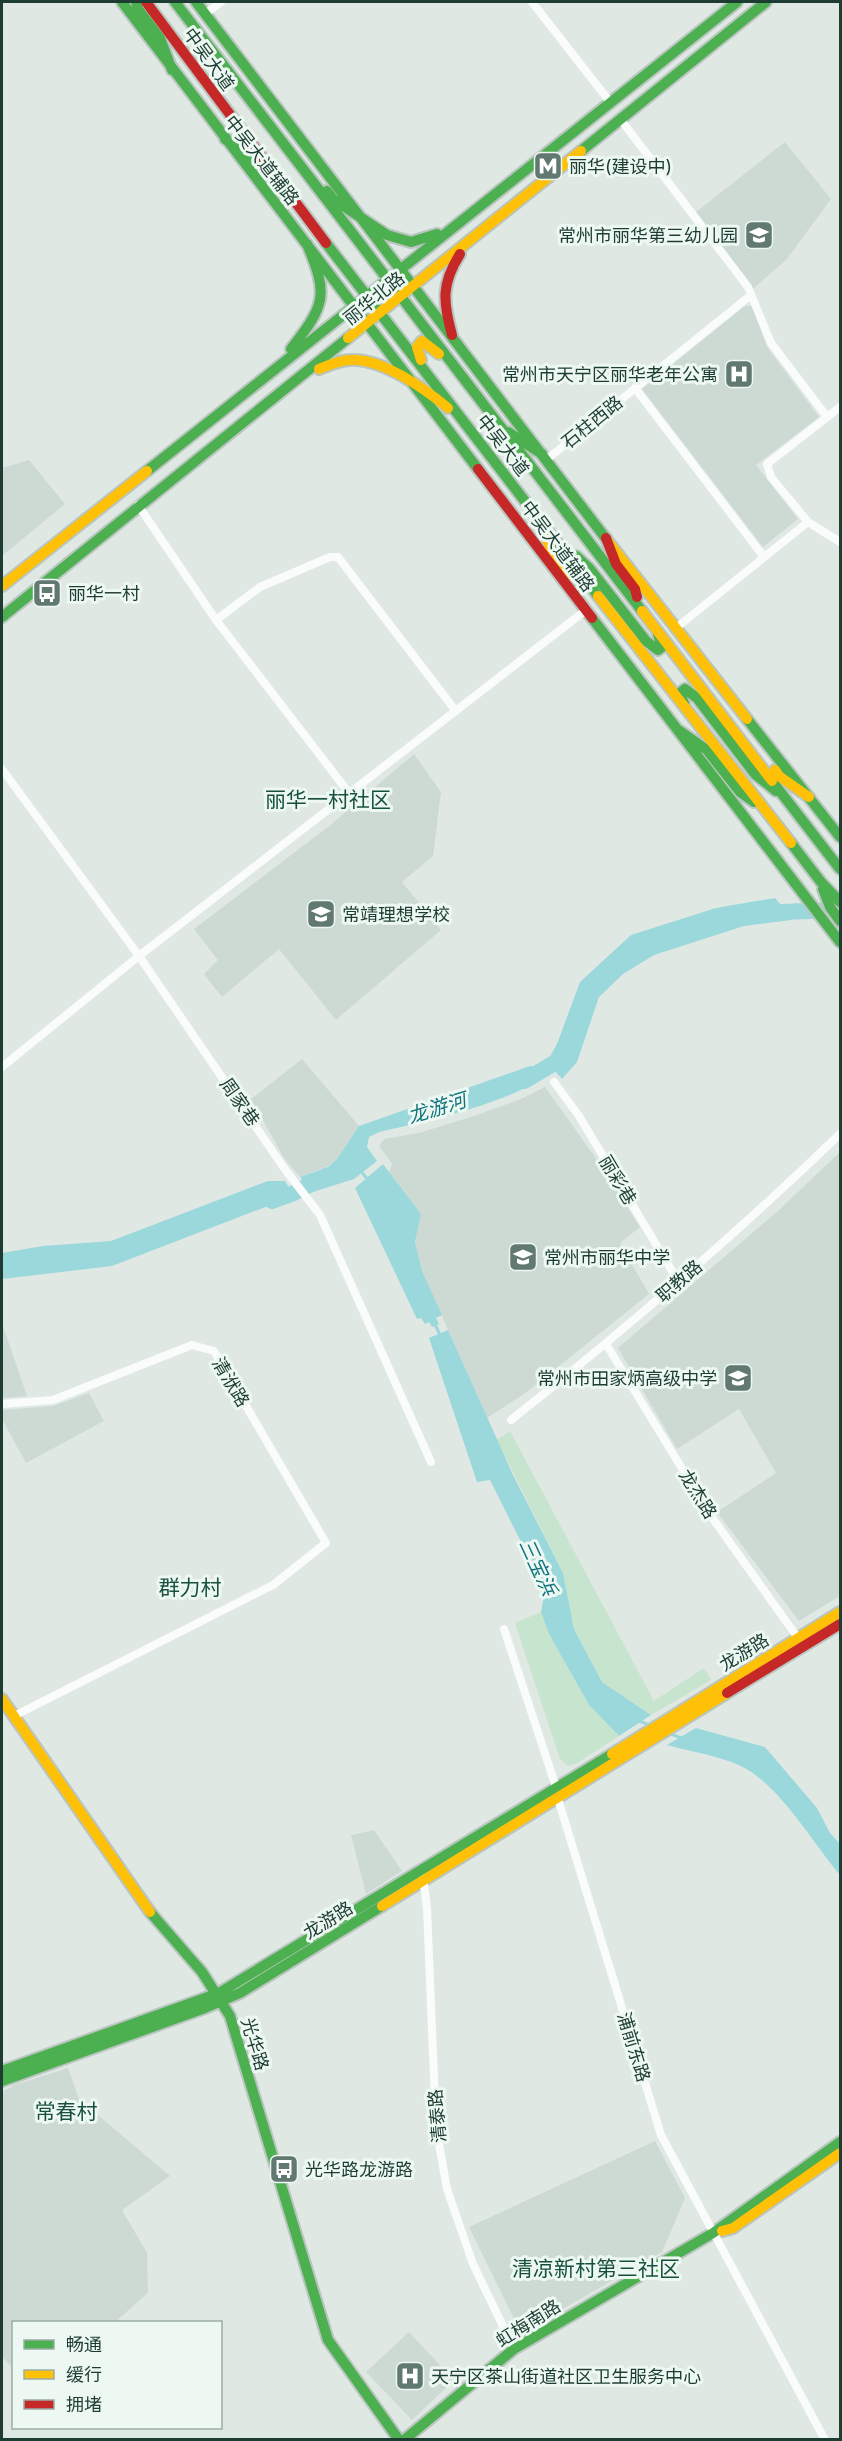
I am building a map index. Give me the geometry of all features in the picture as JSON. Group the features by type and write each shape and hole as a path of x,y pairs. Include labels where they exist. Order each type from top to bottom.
{"main road":[{"name":"中吴大道辅路","path":"122,2 840,942"},
{"path":"136,2 138,9 160,38 172,70"},
{"name":"中吴大道","path":"146,2 427,374 821,882 835,905 840,921"},
{"name":"中吴大道","path":"175,2 840,869"},
{"path":"196,2 544,457 840,837"},
{"name":"丽华北路","path":"2,586 446,230 737,2"},
{"name":"丽华北路","path":"2,618 138,505 401,298 766,2"},
{"path":"225,139 273,172"},
{"path":"285,147 307,164 333,199 387,235 411,242 446,230"},
{"path":"321,232 347,248 339,218"},
{"path":"281,363 305,331 319,302 322,282 307,244"},
{"path":"452,335 444,307 444,285 465,246"},
{"path":"427,374 417,347 422,341 450,362"},
{"path":"299,379 336,362 358,359 377,362 412,382 463,420"},
{"path":"498,425 544,457"},
{"path":"536,514 565,582"},
{"path":"551,533 590,569 646,641 658,650 662,646 658,632"},
{"path":"606,537 615,564 635,589 642,612"},
{"path":"686,708 680,693 685,689 697,698 754,774 793,805"},
{"path":"727,720 756,745 779,776 809,797"},
{"path":"677,729 707,750 740,792 766,811"},
{"name":"龙游路","path":"2,2081 221,1997 422,1875 556,1787 840,1612"},
{"name":"龙游路","path":"422,1875 558,1799 840,1624"},
{"name":"光华路","path":"2,1699 148,1910 221,1997 230,2016 328,2340 363,2392 402,2439"},
{"name":"龙游路","path":"2,2071 221,1997"},
{"name":"虹梅南路","path":"402,2439 514,2349 713,2233 840,2142"},
{"name":"虹梅南路","path":"713,2233 733,2228 840,2154"}],"street":[{"path":"205,14 222,2"},
{"path":"532,2 609,102"},
{"path":"621,120 748,288 771,343 827,417"},
{"name":"石柱西路","path":"544,457 751,295"},
{"path":"635,388 764,557"},
{"path":"840,407 766,464 771,477 808,522 840,542"},
{"path":"138,505 216,620 349,793"},
{"path":"676,628 808,522"},
{"path":"216,620 260,587 330,557 338,557 455,710"},
{"path":"2,1067 139,956 586,610"},
{"name":"周家巷","path":"2,769 139,956 284,1168 320,1215 431,1462"},
{"name":"丽彩巷","path":"554,1082 579,1116 678,1281"},
{"name":"职教路","path":"510,1420 606,1344 764,1207 840,1134"},
{"name":"龙杰路","path":"606,1344 711,1516 798,1638"},
{"name":"清洑路","path":"2,1404 53,1400 192,1345 214,1351 326,1543 273,1585 14,1716"},
{"name":"浦前东路","path":"504,1629 556,1787 661,2135 825,2439"},
{"name":"清泰路","path":"422,1875 436,2127 447,2189 473,2264 514,2349"}],"shaded area":[{"name":"常州市丽华第三幼儿园","path":"785,142 831,199 787,259 753,289 696,212"},
{"name":"常州市天宁区丽华老年公寓","path":"745,306 752,306 767,347 819,417 756,465 798,519 763,547 642,389"},
{"path":"29,460 65,504 2,556 2,468"},
{"name":"常靖理想学校","path":"414,754 441,792 433,856 402,882 441,930 336,1020 279,949 222,997 204,974 218,960 194,929 328,827"},
{"path":"302,1059 359,1126 337,1159 328,1166 300,1177 284,1158 251,1099"},
{"name":"常州市丽华中学","path":"545,1087 593,1154 640,1227 620,1243 649,1294 524,1394 487,1418 422,1271 415,1242 421,1214 389,1172 392,1164 379,1146 384,1139 419,1133 474,1116 521,1099"},
{"name":"常州市田家炳高级中学","path":"840,1152 840,1596 799,1621 717,1512 776,1473 739,1409 677,1449 618,1348 778,1211"},
{"path":"2,1323 27,1396 2,1398"},
{"path":"89,1393 104,1421 26,1463 2,1419 2,1410 53,1406"},
{"path":"374,1830 402,1871 366,1894 351,1835"},
{"path":"68,2068 79,2099 170,2176 122,2210 147,2253 148,2293 116,2321 12,2321 12,2367 2,2357 2,2092 14,2085"},
{"path":"655,2141 685,2198 662,2252 521,2333 469,2227"},
{"name":"天宁区茶山街道社区卫生服务中心","path":"409,2332 454,2380 412,2420 366,2372"}],"green space":[{"path":"510,1431 654,1701 704,1668 711,1680 651,1715 602,1682 574,1629 563,1573 497,1440"},
{"path":"541,1612 549,1634 589,1705 619,1736 577,1763 568,1766 560,1759 515,1623"}],"water":[{"path":"775,898 782,906 797,903 806,914 791,915 791,920 744,926 654,955 623,974 599,997 577,1062 562,1079 547,1062 557,1044 580,982 631,935 716,908"},
{"path":"530,1066 540,1067 545,1075 512,1094 490,1103 379,1132 369,1137 367,1147 377,1161 354,1179 313,1192 300,1177 328,1167 337,1159 359,1126"},
{"path":"383,1164 421,1214 415,1242 422,1271 442,1315 436,1318 439,1324 432,1327 429,1322 425,1324 421,1318 417,1319 355,1188"},
{"path":"268,1181 285,1181 294,1196 112,1266 2,1279 2,1253 43,1246 111,1241"},
{"path":"448,1330 513,1475 563,1573 574,1629 602,1682 651,1715 619,1736 589,1705 549,1634 541,1612 545,1590 490,1480 477,1482 429,1338"},
{"path":"696,1728 765,1747 817,1808 830,1833 840,1844 840,1875 792,1812 765,1782 734,1763 667,1745"}],"waterway":[{"name":"龙游河","path":"781,912 840,910"},
{"name":"龙游河","path":"524,1081 561,1059 564,1051"},
{"name":"三宝浜","path":"360,1170 369,1181"},
{"name":"龙游河","path":"272,1201 294,1193 328,1175"},
{"name":"三宝浜","path":"434,1322 440,1335"},
{"name":"三宝浜","path":"639,1721 652,1726"},
{"name":"三宝浜","path":"669,1733 683,1739"}],"traffic: fast":[{"path":"122,2 478,469"},
{"path":"136,2 138,9 160,38 172,70"},
{"path":"175,2 642,611"},
{"path":"196,2 607,540"},
{"path":"147,471 737,2"},
{"path":"581,151 766,2"},
{"path":"225,139 264,165"},
{"path":"327,191 333,199 387,235 411,242 437,234"},
{"path":"326,243 598,596"},
{"path":"291,349 311,321 320,300 319,276 307,244"},
{"path":"2,617 348,338"},
{"path":"508,432 542,454"},
{"path":"576,556 590,569 646,641 658,650 662,647 658,634"},
{"path":"592,618 840,942"},
{"path":"684,703 680,693 685,689 697,698 755,774 776,791"},
{"path":"747,719 840,837"},
{"path":"677,729 707,750 740,792 754,802"},
{"path":"772,781 840,869"},
{"path":"791,843 821,882 840,902"},
{"path":"823,889 830,907 840,921"},
{"path":"2,2071 219,1993 612,1754"},
{"path":"2,2081 205,2008 240,1993 382,1906"},
{"path":"150,1912 202,1972 230,2016 328,2340 399,2440"},
{"path":"404,2440 514,2349 713,2233 840,2142"}],"traffic: slow":[{"path":"348,338 581,151"},
{"path":"421,360 417,347 422,341 439,354"},
{"path":"319,369 347,360 376,364 402,376 448,408"},
{"path":"2,586 147,471"},
{"path":"543,531 565,582"},
{"path":"607,540 747,719"},
{"path":"598,596 791,843"},
{"path":"642,611 772,781"},
{"path":"775,770 779,776 809,797"},
{"path":"612,1754 840,1612"},
{"path":"382,1906 727,1693"},
{"path":"2,1699 150,1912"},
{"path":"722,2231 733,2228 840,2153"}],"traffic: jam":[{"path":"146,2 326,243"},
{"path":"452,335 445,293 449,275 460,254"},
{"path":"478,469 592,618"},
{"path":"606,538 616,564 635,589 637,597"},
{"path":"727,1693 840,1624"}],"place":[{"name":"丽华(建设中)","path":"548,166"},
{"name":"常州市丽华第三幼儿园","path":"759,235"},
{"name":"常州市天宁区丽华老年公寓","path":"739,374"},
{"name":"丽华一村","path":"47,593"},
{"name":"常靖理想学校","path":"321,914"},
{"name":"常州市丽华中学","path":"523,1257"},
{"name":"常州市田家炳高级中学","path":"738,1378"},
{"name":"光华路龙游路","path":"284,2169"},
{"name":"天宁区茶山街道社区卫生服务中心","path":"410,2376"}],"district":[{"name":"丽华一村社区","path":"328,799"},
{"name":"群力村","path":"190,1587"},
{"name":"常春村","path":"66,2111"},
{"name":"清凉新村第三社区","path":"596,2268"}]}
